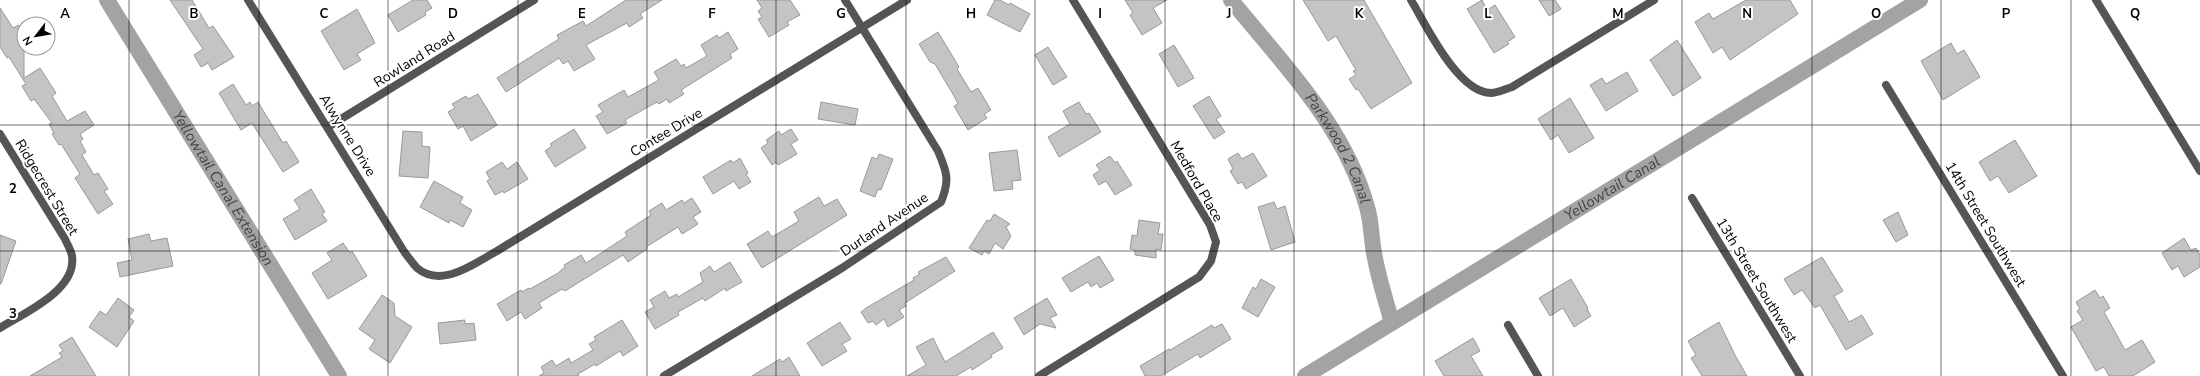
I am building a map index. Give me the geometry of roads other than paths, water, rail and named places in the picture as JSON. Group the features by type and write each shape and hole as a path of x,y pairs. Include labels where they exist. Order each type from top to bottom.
{"street":[{"name":"Alwynne Drive","path":"248,0 405,253 418,268 434,276"},
{"name":"Rowland Road","path":"328,127 534,0"},
{"name":"Durland Avenue","path":"664,376 842,268 941,202 947,186 945,168 938,151 845,0"},
{"name":"Contee Drive","path":"434,276 455,273 497,251 907,0"},
{"name":"Medford Place","path":"1039,376 1199,277 1212,261 1216,242 1210,225 1187,186 1073,0"},
{"path":"1411,0 1454,70 1469,86 1490,93 1512,88 1654,0"},
{"path":"2096,0 2200,171"},
{"name":"14th Street Southwest","path":"1886,85 2063,376"},
{"name":"Ridgecrest Street","path":"0,134 65,238 72,256 69,278 54,294 0,328"},
{"name":"13th Street Southwest","path":"1692,198 1800,376"},
{"path":"1508,325 1538,376"}],"waterway":[{"name":"Yellowtail Canal Extension","path":"107,0 339,376"},
{"name":"Parkwood 2 Canal","path":"1231,0 1310,97 1344,149 1357,177 1367,207 1377,266 1392,323"},
{"name":"Yellowtail Canal","path":"1305,376 1920,0"}]}
